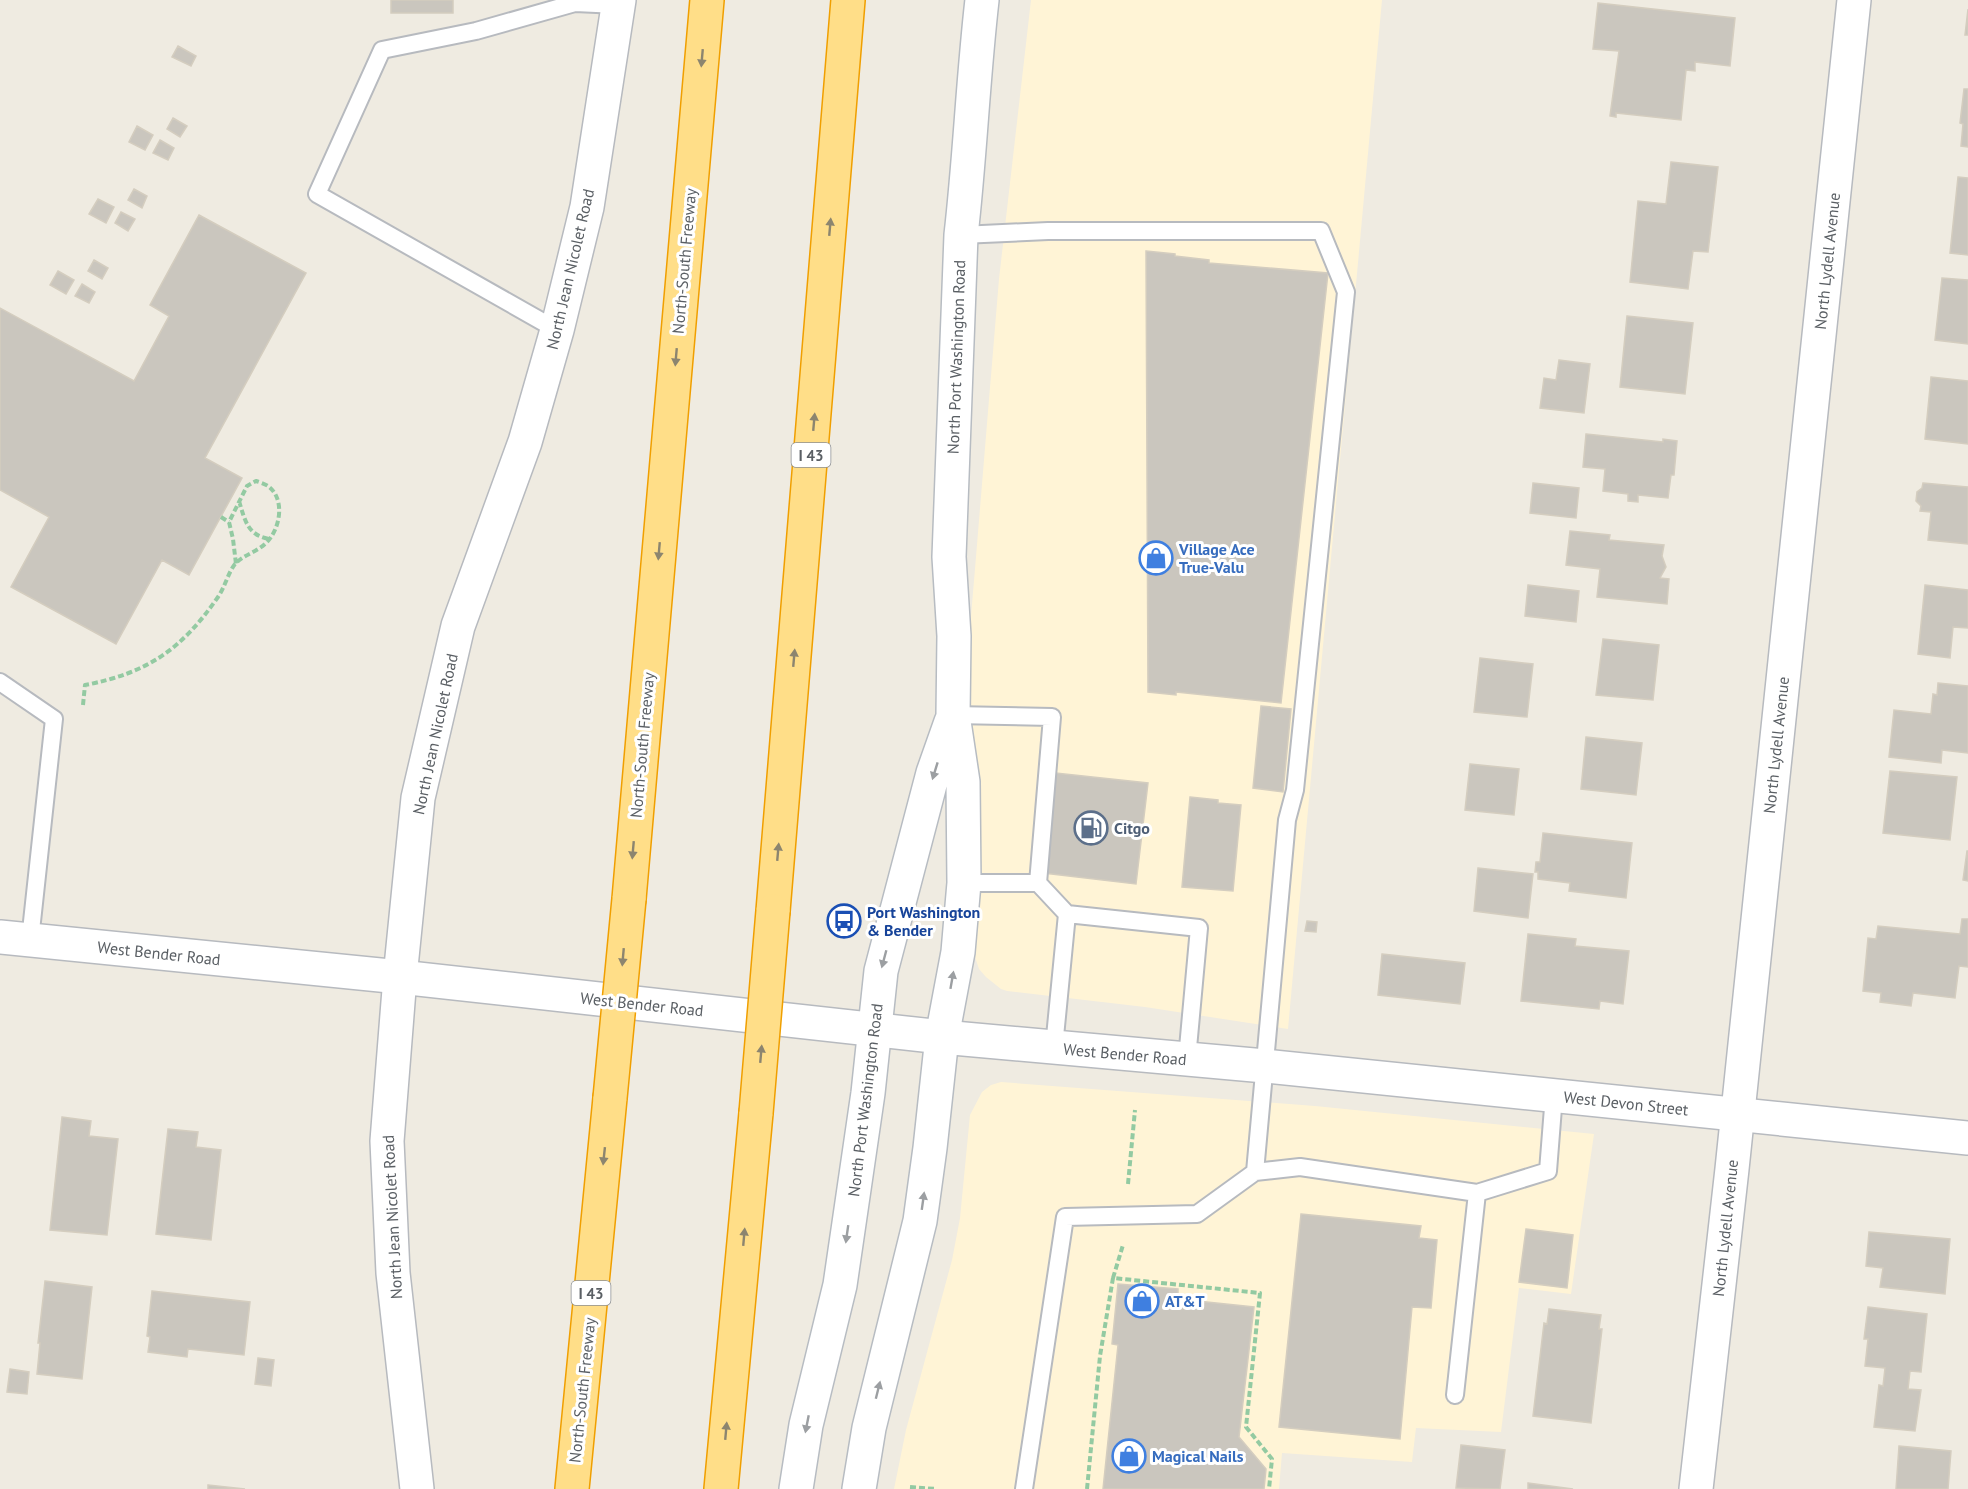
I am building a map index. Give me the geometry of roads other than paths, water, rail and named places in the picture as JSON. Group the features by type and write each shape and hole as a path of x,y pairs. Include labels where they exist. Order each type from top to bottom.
{"highway":[{"name":"North-South Freeway","path":"572,1489 629,899 707,0"},
{"name":"I 43","path":"721,1489 756,1113 848,0"}],"street":[{"name":"North Port Washington Road","path":"859,1489 869,1428 920,1221 942,1037 958,952 964,883 963,783 953,716 954,636 949,557 961,235 967,183 975,56 982,0"},
{"name":"North Lydell Avenue","path":"1696,1489 1854,0"},
{"name":"North Jean Nicolet Road","path":"417,1489 393,1273 387,1141 400,977 418,798 458,626 525,442 557,330 587,207 619,2"},
{"name":"North Port Washington Road","path":"796,1489 806,1425 840,1285 881,971 933,773 953,716"},
{"name":"West Bender Road","path":"15,938 400,977 942,1037 1275,1068"},
{"name":"West Devon Street","path":"1275,1068 1968,1138"}],"lane":[{"path":"557,330 317,194 382,50 477,31 575,3 619,2"},
{"path":"961,235 1060,231 1321,231 1346,292 1295,790 1287,820 1275,1068 1255,1172"},
{"path":"0,682 54,719 15,938"},
{"path":"953,716 1052,717 1038,883"},
{"path":"964,883 1038,883 1067,914 1200,927 1187,1059"},
{"path":"1054,1047 1067,914"},
{"path":"1024,1489 1065,1217 1197,1214 1255,1172 1300,1167 1477,1193 1548,1171 1554,1095"},
{"path":"1455,1395 1477,1193"}],"place":[{"name":"Village Ace True-Valu","path":"1156,558"},
{"name":"Citgo","path":"1091,828"},
{"name":"Port Washington & Bender","path":"844,921"},
{"name":"AT&T","path":"1142,1301"},
{"name":"Magical Nails","path":"1129,1456"}]}
